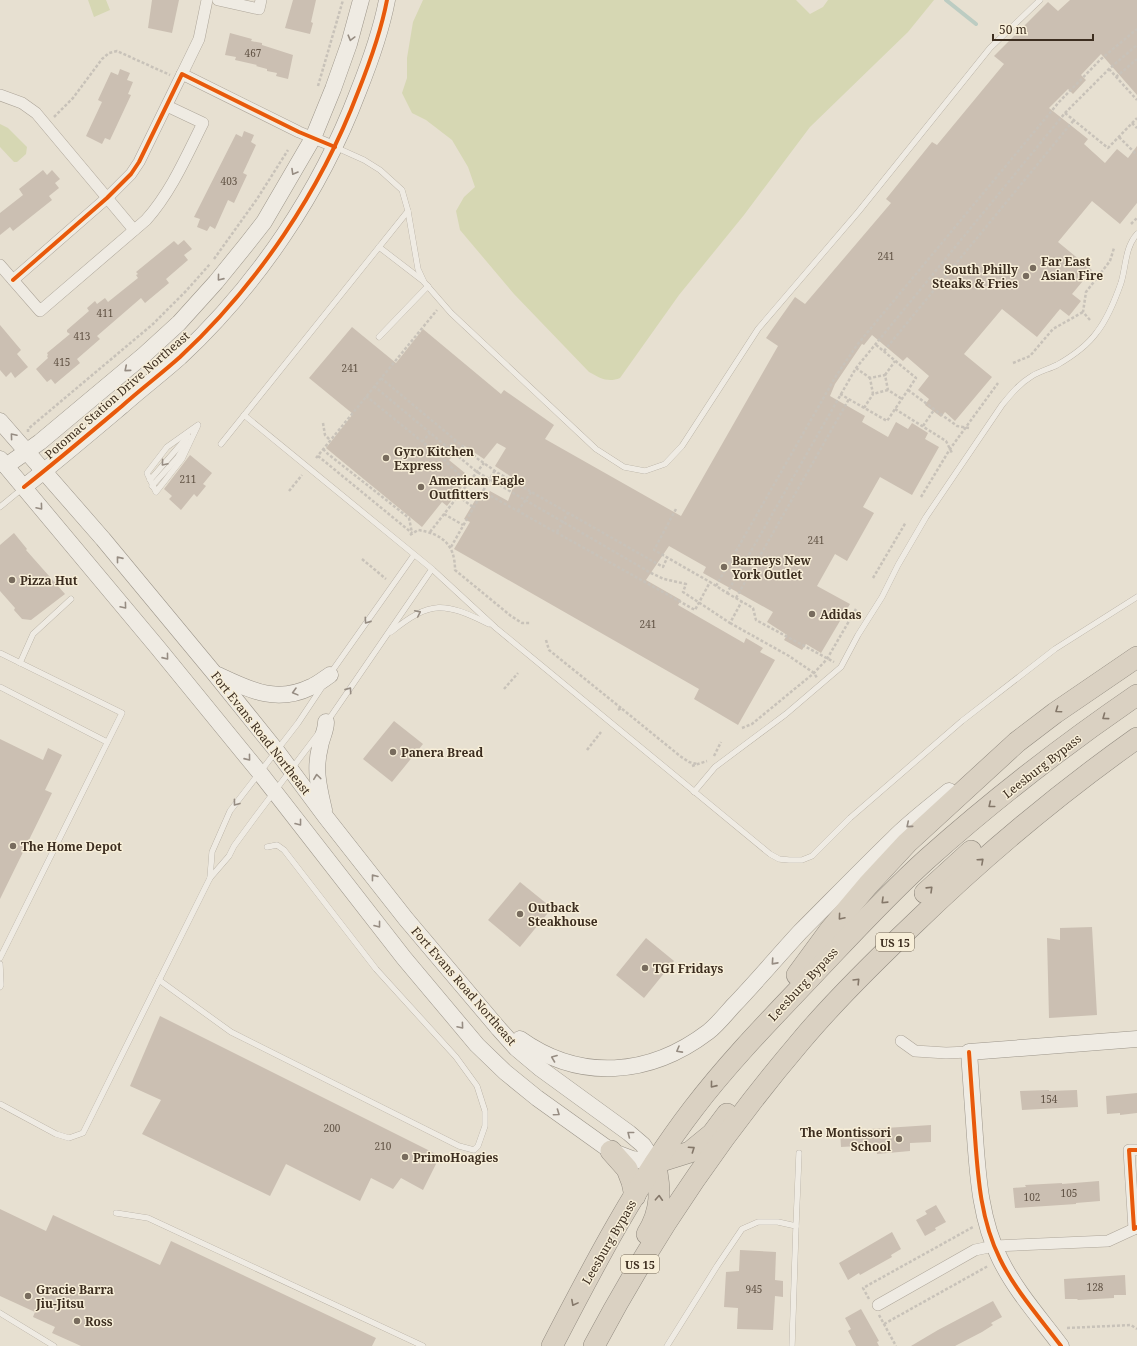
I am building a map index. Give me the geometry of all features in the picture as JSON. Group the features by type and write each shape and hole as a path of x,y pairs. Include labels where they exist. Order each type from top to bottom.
{"highway":[{"path":"738,1054 830,930 868,885 907,843 1018,742 1055,713 1137,657"},
{"name":"Leesburg Bypass","path":"552,1346 584,1285 655,1163 693,1110 738,1054 871,913 925,861 968,823 1030,773 1137,695"},
{"path":"588,1346 611,1296 634,1253 653,1224 658,1208 659,1197 659,1181 655,1163 690,1152 712,1134 750,1083 799,1023 863,954 947,872 1000,826 1056,782 1090,758 1137,732"},
{"name":"US 15","path":"594,1346 614,1308 648,1252 692,1185 760,1092 801,1041 896,940 990,853 1042,810 1137,738"},
{"path":"611,1151 627,1169 635,1196"}],"main road":[{"name":"Potomac Station Drive Northeast","path":"2,466 40,442 144,355 179,323 216,282 264,222 313,138 347,51 361,0"},
{"name":"Potomac Station Drive Northeast","path":"24,487 180,357 229,306 280,241 317,182 353,107 369,64 387,0"},
{"name":"Fort Evans Road Northeast","path":"0,421 103,540 214,673 276,750 325,816 406,919 499,1029 516,1048 560,1084 629,1133 643,1145 655,1163"},
{"path":"2,466 24,487 141,627 260,773 404,958 477,1046 536,1098 611,1151 632,1159 655,1163"},
{"path":"214,673 243,687 266,694 280,695 294,693 311,687 330,675"},
{"path":"325,816 316,766 326,722"},
{"path":"469,994 531,1048 558,1060 579,1066 599,1069 623,1068 644,1064 668,1056 709,1032 800,933 895,837 953,788 1018,742"},
{"path":"1061,1346 1011,1278 999,1258 989,1234 984,1216 978,1177 969,1052 1137,1039"}],"street":[{"path":"13,280 107,198 130,174 139,162 199,39 207,0"},
{"path":"218,0 258,9 261,0"},
{"path":"181,77 335,147"},
{"path":"0,94 22,103 36,114 134,230"},
{"path":"0,265 40,311 146,220 163,199 175,180 203,123 167,106"},
{"path":"901,1041 915,1051 946,1053 969,1052"},
{"path":"878,1305 975,1250 994,1246 1108,1241 1135,1228 1129,1150 1137,1150"}],"lane":[{"path":"379,247 426,284 451,313 596,449 624,467 645,471 665,464 682,446 758,329 859,211 990,48 1040,0"},
{"path":"335,147 364,160 380,170 402,190 408,211 418,268 426,284"},
{"path":"221,444 408,211"},
{"path":"694,792 715,767 786,714 842,666 858,635 882,597 916,533 1013,390 1033,375 1057,365 1077,352 1096,334 1114,301 1126,266 1129,247 1137,234"},
{"path":"379,337 426,284"},
{"path":"244,415 432,569 496,628 694,792 770,854 779,859 802,860 812,856 850,818 962,721 1055,649 1137,597"},
{"path":"198,426 182,459 156,492 150,480 172,453 198,426"},
{"path":"152,486 178,457 198,426"},
{"path":"0,507 24,487"},
{"path":"210,878 212,852 230,811 298,723 414,555"},
{"path":"0,1104 56,1134 69,1138 83,1133 210,878 229,856 234,846 326,722 432,569"},
{"path":"20,663 33,634 72,599"},
{"path":"386,635 418,613 431,608 447,608 465,612 496,628"},
{"path":"0,653 122,713 0,958"},
{"path":"0,687 107,742"},
{"path":"159,980 231,1032 459,1146 474,1150 478,1146 485,1126 485,1111 477,1086 456,1057 376,970 284,850 277,845 267,848"},
{"path":"0,964 0,987"},
{"path":"792,1346 799,1153"},
{"path":"116,1213 148,1218 423,1346"},
{"path":"668,1346 717,1266 742,1229 758,1222 778,1222 796,1226"},
{"path":"0,1313 54,1346"}],"path":[{"path":"317,90 343,0"},
{"path":"716,586 836,376 857,345 1059,102 1101,59 1137,29"},
{"path":"727,593 856,368 1065,113 1109,69 1137,45"},
{"path":"46,125 61,112 102,59 109,53 117,51 181,77"},
{"path":"1116,77 1137,59"},
{"path":"1109,69 1137,100"},
{"path":"1065,113 1108,148 1137,118"},
{"path":"884,351 1074,120"},
{"path":"1132,123 1137,128"},
{"path":"1119,137 1137,155"},
{"path":"28,432 28,429 153,324 186,291 212,262 236,230 288,149"},
{"path":"1131,224 1137,218"},
{"path":"1090,320 1083,312 1086,292 1110,261 1114,248"},
{"path":"412,534 317,457 436,312 440,301"},
{"path":"1013,363 1030,356 1053,329 1083,312"},
{"path":"840,394 887,421 916,378 875,344"},
{"path":"870,378 885,375 895,361"},
{"path":"856,368 870,378 873,394"},
{"path":"885,375 888,390 902,399"},
{"path":"381,378 494,470 663,567 667,558"},
{"path":"920,496 965,427 998,383"},
{"path":"374,386 477,472 664,580 686,584 683,592 730,623 789,656 814,673 821,684"},
{"path":"864,408 873,394 888,390"},
{"path":"908,390 957,426 969,428"},
{"path":"366,396 441,458 468,483"},
{"path":"736,598 849,399"},
{"path":"895,409 946,441 952,453"},
{"path":"923,426 934,410"},
{"path":"323,423 325,436 330,440"},
{"path":"422,442 430,433"},
{"path":"441,458 448,447 456,440"},
{"path":"323,449 409,518 412,534"},
{"path":"430,532 484,463"},
{"path":"451,547 494,470"},
{"path":"289,491 302,475"},
{"path":"482,491 695,610 710,582"},
{"path":"518,511 531,492"},
{"path":"458,496 473,507"},
{"path":"676,509 654,550 742,601 752,608 756,620 842,666"},
{"path":"557,532 568,513"},
{"path":"444,514 463,525"},
{"path":"873,578 906,522"},
{"path":"412,534 418,530 430,532 442,538 451,547 455,560 455,570 511,616 522,623 531,623"},
{"path":"362,559 386,580"},
{"path":"730,623 742,601"},
{"path":"742,728 752,724 814,673 827,659 856,609"},
{"path":"546,640 548,650 680,756 689,762 697,764"},
{"path":"504,689 518,672"},
{"path":"587,750 601,732"},
{"path":"692,766 706,762 713,757 720,742"},
{"path":"884,1324 989,1266 991,1271"},
{"path":"1067,1328 1131,1325 1137,1329"}],"green space":[{"path":"88,0 106,0 110,10 94,17"},
{"path":"423,0 796,0 810,14 823,7 828,0 934,0 908,32 810,127 744,215 679,295 620,378 608,380 600,378 589,372 514,294 460,230 456,211 464,197 475,187 468,167 452,140 426,120 412,113 402,93 407,78 407,58 413,22"},
{"path":"0,124 8,128 27,147 26,154 17,162 14,162 0,147"}],"building":[{"path":"152,0 179,0 172,33 148,28"},
{"path":"293,0 316,0 310,34 285,28"},
{"path":"1070,0 1137,0 1137,95 1101,54 1081,75 1086,80 1073,94 1068,89 1049,108 1088,139 1084,144 1105,163 1117,149 1128,158 1137,146 1137,203 1120,224 1092,201 1058,242 1092,270 1072,294 1081,301 1069,316 1060,309 1037,337 1002,309 964,354 992,377 955,421 945,412 941,417 925,405 929,399 918,390 929,376 907,357 903,361 872,335 864,345 862,344 835,384 830,396 865,416 862,422 888,437 896,422 908,429 912,423 928,433 925,439 939,447 912,495 880,477 863,507 874,513 847,561 835,554 817,586 850,604 821,653 806,644 802,650 784,640 787,635 767,622 773,612 703,573 706,567 669,546 646,580 681,600 678,605 744,643 746,638 763,648 760,652 775,660 738,725 694,699 699,689 454,549 470,522 464,519 477,497 484,501 490,491 508,501 516,480 495,466 506,448 497,443 484,459 463,445 449,460 465,473 457,482 462,487 447,506 442,502 422,527 326,448 353,414 309,378 352,327 396,363 423,329 501,394 504,390 554,425 545,439 681,516 778,346 766,338 795,297 805,304 891,203 886,199 932,142 937,145 1004,64 994,56 1048,2 1058,11"},
{"path":"230,33 252,39 251,41 262,43 262,45 293,55 288,79 276,76 277,73 267,71 267,69 256,66 257,65 235,60 236,57 225,55"},
{"path":"120,69 130,73 127,80 133,82 128,94 131,95 110,140 105,138 102,144 86,136 102,102 98,100 111,72 118,75"},
{"path":"244,131 254,135 251,142 256,145 243,173 247,175 234,203 228,200 215,229 210,226 207,231 197,227 200,219 194,217 236,134 242,137"},
{"path":"43,170 47,175 52,170 60,179 55,183 59,188 49,196 52,200 13,231 10,227 0,235 0,213 23,195 19,189"},
{"path":"184,240 192,249 184,255 188,260 166,279 169,283 145,303 141,298 97,336 100,339 77,359 80,363 55,384 51,379 47,382 36,369 48,358 47,353 70,334 67,330 89,311 87,308 95,301 97,304 105,298 108,302 138,278 136,275 138,274 136,272 174,241 178,245"},
{"path":"0,325 21,350 17,354 28,367 15,378 11,372 6,377 0,370"},
{"path":"190,455 212,473 203,484 206,486 197,497 194,494 181,510 169,499 172,496 164,489"},
{"path":"14,533 27,549 26,550 65,594 31,620 22,619 14,610 15,608 0,591 0,545"},
{"name":"Panera Bread","path":"394,721 423,744 392,782 363,759"},
{"name":"The Home Depot","path":"0,739 43,760 48,748 62,755 45,790 52,793 0,899"},
{"name":"Outback Steakhouse","path":"520,882 552,908 520,947 488,920"},
{"path":"1092,927 1097,1015 1049,1018 1047,938 1060,940 1060,928"},
{"name":"TGI Fridays","path":"646,938 674,961 644,998 616,975"},
{"path":"160,1016 440,1156 423,1190 401,1178 393,1189 371,1178 360,1201 286,1164 270,1196 142,1134 161,1100 130,1086"},
{"path":"1077,1090 1078,1107 1022,1110 1020,1091"},
{"path":"1137,1093 1137,1113 1120,1115 1120,1113 1107,1114 1106,1096"},
{"path":"931,1125 931,1142 910,1143 910,1151 877,1154 876,1145 841,1147 840,1131"},
{"path":"1099,1181 1100,1201 1015,1208 1013,1188 1026,1187 1025,1185"},
{"path":"936,1205 946,1222 925,1236 916,1220 927,1214 925,1211"},
{"path":"0,1209 46,1231 53,1215 160,1265 171,1241 376,1338 372,1346 81,1346 52,1333 55,1327 33,1317 35,1312 0,1296"},
{"path":"892,1232 901,1249 891,1255 892,1257 848,1280 839,1263"},
{"path":"740,1250 776,1252 775,1280 783,1281 783,1297 775,1296 773,1330 737,1329 738,1308 724,1307 726,1272 739,1271"},
{"path":"1125,1275 1126,1295 1114,1295 1114,1298 1078,1300 1065,1299 1064,1279"},
{"path":"993,1301 1002,1317 991,1323 993,1325 982,1332 955,1346 911,1346 938,1330"},
{"path":"861,1309 879,1341 877,1342 879,1346 856,1346 848,1331 851,1329 845,1318"}],"waterway":[{"path":"946,0 976,24"}],"cycle path":[{"path":"24,487 180,357 208,329 261,267 306,201 343,129 371,58 382,24 387,0"},
{"path":"13,280 107,198 131,174 139,162 182,74 299,132 335,147"},
{"path":"969,1052 978,1168 988,1230 1000,1259 1013,1282 1061,1346"},
{"path":"1137,1150 1129,1150 1134,1229 1137,1227"}],"place":[{"name":"Far East Asian Fire","path":"1033,268"},
{"name":"South Philly Steaks & Fries","path":"1026,276"},
{"name":"Gyro Kitchen Express","path":"386,458"},
{"name":"American Eagle Outfitters","path":"421,487"},
{"name":"Barneys New York Outlet","path":"724,567"},
{"name":"Pizza Hut","path":"12,580"},
{"name":"Adidas","path":"812,614"},
{"name":"Panera Bread","path":"393,752"},
{"name":"The Home Depot","path":"13,846"},
{"name":"Outback Steakhouse","path":"520,914"},
{"name":"TGI Fridays","path":"645,968"},
{"name":"The Montissori School","path":"899,1139"},
{"name":"PrimoHoagies","path":"405,1157"},
{"name":"Gracie Barra Jiu-Jitsu","path":"28,1296"},
{"name":"Ross","path":"77,1321"}]}
